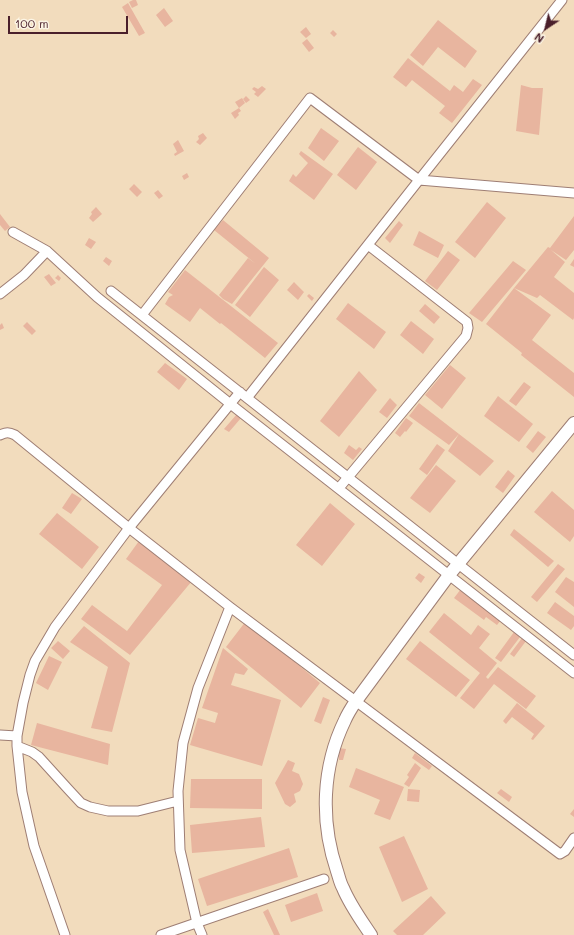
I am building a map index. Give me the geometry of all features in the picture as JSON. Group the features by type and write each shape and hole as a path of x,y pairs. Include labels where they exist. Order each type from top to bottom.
{"street":[{"path":"247,398 562,0"},
{"path":"142,315 310,98 419,180 574,193"},
{"path":"13,232 47,251 97,297 574,673"},
{"path":"339,488 466,336 468,328 467,322 368,245"},
{"path":"0,294 24,275 47,251"},
{"path":"111,291 574,655"},
{"path":"65,935 34,846 22,792 17,741 23,703 30,675 35,661 55,627 129,528 240,392"},
{"path":"371,935 354,911 342,887 329,846 326,819 328,774 332,756 345,719 356,701 449,575 574,423"},
{"path":"0,435 5,432 15,435 129,528 230,607 560,854 565,851 574,838"},
{"path":"202,935 197,923 180,850 178,791 183,743 198,688 230,607"},
{"path":"0,735 17,741 39,757 81,803 90,807 108,811 138,811 178,801"},
{"path":"161,935 324,879"}],"building":[{"path":"136,0 138,5 132,8 129,2"},
{"path":"128,3 145,33 139,36 122,7"},
{"path":"164,8 173,21 165,27 156,15"},
{"path":"438,20 477,51 465,68 438,47 423,66 410,55"},
{"path":"306,27 311,34 306,38 300,32"},
{"path":"333,30 337,34 334,37 330,33"},
{"path":"307,39 314,48 309,52 302,43"},
{"path":"408,58 450,91 454,85 463,92 473,79 482,85 452,123 439,113 445,106 412,80 406,87 393,77"},
{"path":"521,85 532,88 543,88 539,135 516,131"},
{"path":"262,86 266,89 258,97 254,94 256,92 252,89 254,87 258,89"},
{"path":"246,96 250,100 246,103 243,99"},
{"path":"242,98 245,103 239,108 235,102"},
{"path":"239,108 241,111 235,119 231,113"},
{"path":"321,128 339,141 324,161 308,148"},
{"path":"203,133 207,138 200,145 196,142 199,139 198,136"},
{"path":"178,140 184,151 175,156 174,154 177,152 173,144"},
{"path":"358,147 377,162 356,190 337,175"},
{"path":"301,151 333,174 314,200 289,181 293,174 296,177 308,163 299,154"},
{"path":"187,173 189,177 184,180 182,176"},
{"path":"134,184 142,192 137,197 129,189"},
{"path":"158,190 163,196 159,199 154,193"},
{"path":"487,202 506,218 475,258 455,242"},
{"path":"96,207 102,214 93,222 89,218 92,214 91,212"},
{"path":"0,214 10,227 5,231 0,225"},
{"path":"574,216 574,250 566,260 551,250 565,262 554,277 574,293 573,320 540,295 537,298 514,288 548,247 550,248"},
{"path":"223,220 269,258 232,304 219,295 248,258 256,264 214,230"},
{"path":"399,221 403,225 390,243 385,238"},
{"path":"419,231 444,245 438,258 413,245"},
{"path":"89,238 96,242 91,249 85,245"},
{"path":"448,251 460,260 437,290 425,281"},
{"path":"106,257 112,261 109,266 103,261"},
{"path":"574,259 574,267 570,265"},
{"path":"513,261 526,270 482,322 469,313"},
{"path":"264,267 279,280 250,317 235,305"},
{"path":"185,270 278,343 265,358 200,308 190,322 165,304 169,297 173,295 168,292"},
{"path":"49,274 56,283 51,286 44,277"},
{"path":"58,275 61,278 59,281 55,278"},
{"path":"294,282 304,292 298,300 287,290"},
{"path":"514,288 551,315 532,340 574,373 574,397 521,355 522,353 486,324"},
{"path":"309,294 314,298 312,301 307,296"},
{"path":"348,303 386,332 374,349 336,319"},
{"path":"425,304 440,317 434,324 419,311"},
{"path":"411,321 434,339 423,354 400,335"},
{"path":"27,322 36,331 32,335 23,326"},
{"path":"2,323 4,328 0,330 0,325"},
{"path":"165,363 187,379 179,390 157,372"},
{"path":"450,365 466,378 442,409 425,395"},
{"path":"359,371 377,390 339,437 320,421"},
{"path":"524,382 531,387 516,406 509,401"},
{"path":"498,396 533,424 519,442 484,416"},
{"path":"390,398 397,405 387,418 379,412"},
{"path":"419,403 459,434 449,445 409,416"},
{"path":"237,414 241,418 229,432 224,429"},
{"path":"406,418 413,423 400,437 395,433"},
{"path":"538,431 546,437 533,453 526,447"},
{"path":"459,434 494,461 480,476 448,451"},
{"path":"437,444 445,450 427,475 419,469"},
{"path":"349,445 356,450 359,447 362,449 353,460 344,453"},
{"path":"436,465 456,481 430,513 410,498"},
{"path":"508,470 515,476 503,493 495,487"},
{"path":"552,491 574,510 574,536 570,542 534,512"},
{"path":"72,493 82,499 71,514 62,508"},
{"path":"330,503 355,524 322,566 296,545"},
{"path":"57,513 99,547 82,569 39,534"},
{"path":"514,529 554,561 548,567 510,535"},
{"path":"139,541 192,581 130,655 81,619 92,605 127,631 162,585 126,559"},
{"path":"558,564 565,569 537,602 531,597"},
{"path":"419,573 425,577 421,583 415,578"},
{"path":"566,577 574,582 574,607 555,592"},
{"path":"464,585 504,616 497,625 486,617 484,620 454,598"},
{"path":"555,602 574,616 574,626 571,630 547,613"},
{"path":"444,613 471,635 478,625 490,634 479,648 497,663 486,677 488,679 498,667 536,696 526,709 494,684 474,709 460,698 480,673 429,632"},
{"path":"246,621 320,683 301,708 226,647"},
{"path":"84,626 130,663 112,732 91,728 108,667 70,642"},
{"path":"517,628 523,633 501,662 495,658"},
{"path":"525,634 529,637 514,657 510,654"},
{"path":"58,641 70,651 63,659 51,648"},
{"path":"420,641 470,680 456,697 406,659"},
{"path":"223,648 248,669 244,675 235,673 231,685 281,700 262,766 190,745 198,718 215,723 218,713 202,708"},
{"path":"49,656 62,662 48,690 36,683"},
{"path":"323,697 330,700 321,724 314,721"},
{"path":"517,703 545,726 533,740 531,739 534,734 512,717 506,724 503,721"},
{"path":"37,723 110,744 108,765 31,745"},
{"path":"339,748 346,749 343,760 339,760"},
{"path":"415,753 432,766 429,770 412,758"},
{"path":"288,760 295,763 292,771 299,774 303,784 300,791 294,794 296,802 290,807 285,804 275,783"},
{"path":"415,763 421,768 409,787 404,784 409,777 407,775"},
{"path":"356,768 404,787 390,820 374,814 380,800 349,787"},
{"path":"191,779 262,779 262,809 190,808"},
{"path":"408,789 420,790 419,802 407,801"},
{"path":"501,789 512,797 509,802 497,793"},
{"path":"574,809 574,817 570,814"},
{"path":"261,817 265,847 192,853 190,825"},
{"path":"404,836 428,889 402,902 379,847"},
{"path":"289,848 298,877 207,906 198,879"},
{"path":"317,893 323,911 291,922 285,905"},
{"path":"431,896 446,913 423,935 397,935 393,931"},
{"path":"268,909 280,935 274,935 263,912"}]}
